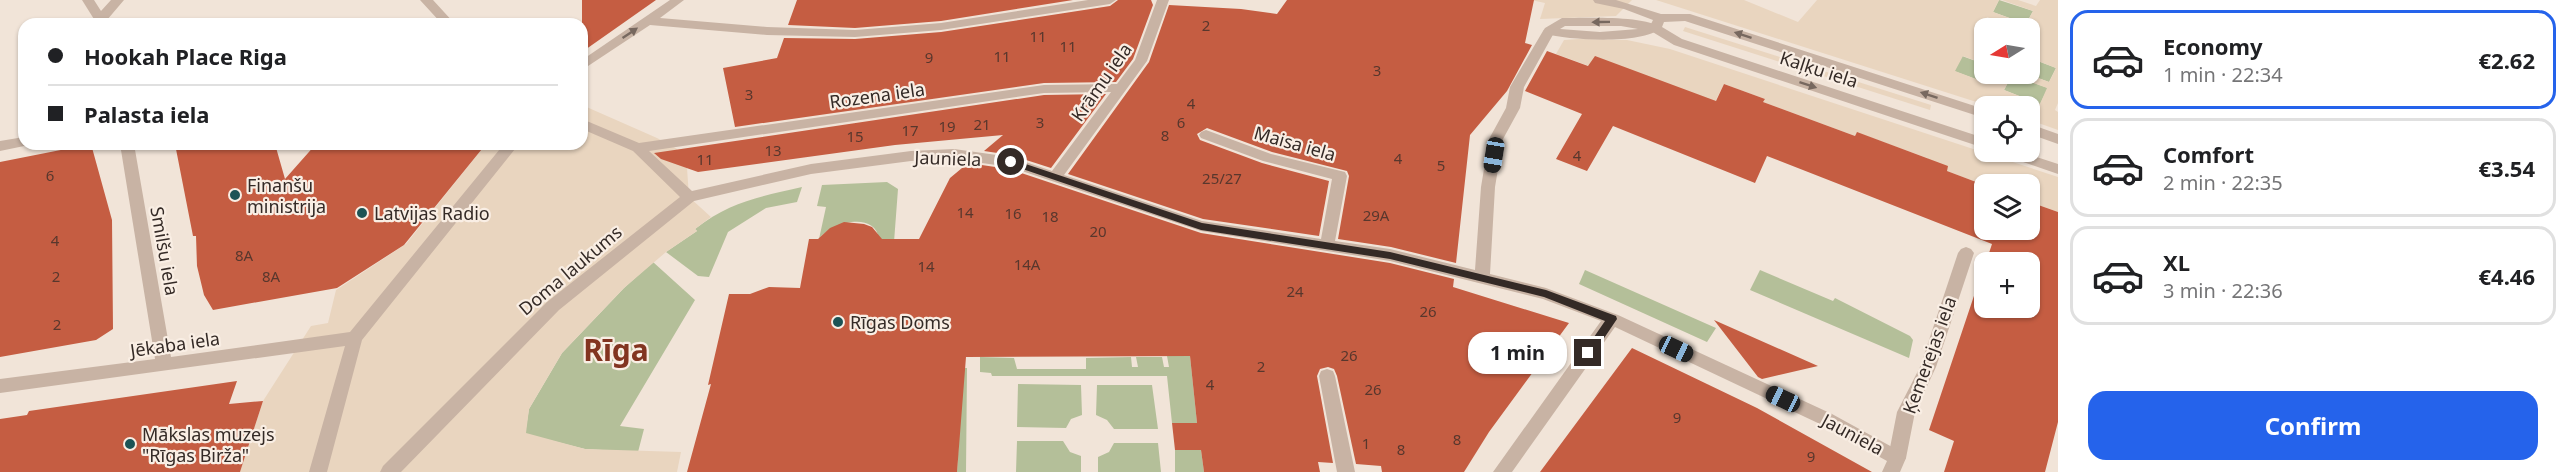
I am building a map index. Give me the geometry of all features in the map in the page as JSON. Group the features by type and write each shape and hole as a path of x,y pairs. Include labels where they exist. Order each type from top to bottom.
{"street":[{"path":"88,0 100,18"},
{"path":"104,18 118,0"},
{"path":"426,0 443,18"},
{"path":"588,62 678,0"},
{"path":"649,21 826,34 883,32 952,26 1110,0"},
{"name":"Krāmu iela","path":"1055,177 1142,61 1163,0"},
{"name":"Kaļķu iela","path":"1599,0 1627,6 1657,23 1678,42 1974,140"},
{"name":"Kaļķu iela","path":"1657,23 1686,16 1974,111"},
{"path":"1482,277 1488,187 1496,139 1513,108 1518,87 1549,31 1563,34 1635,34 1657,23"},
{"name":"Rozena iela","path":"638,148 1044,89 1121,88"},
{"path":"588,127 638,148 689,197"},
{"path":"2040,133 2058,139"},
{"name":"Maisa iela","path":"1206,135 1268,158 1341,176 1327,245"},
{"path":"0,146 18,143"},
{"name":"Smilšu iela","path":"127,150 165,365"},
{"path":"318,472 355,338 507,150"},
{"name":"Jauniela","path":"689,197 811,169 911,156 954,154 1011,162 1201,226 1390,255 1546,294 1612,319 1826,419 1894,465"},
{"path":"2039,162 2058,168"},
{"name":"Doma laukums","path":"389,472 553,306 689,197"},
{"name":"Ķemerejas iela","path":"1894,465 1906,412 1928,367 1966,253"},
{"path":"1502,472 1612,319"},
{"name":"Jēkaba iela","path":"0,386 355,338"},
{"path":"1327,376 1346,472"}],"green space":[{"path":"1999,0 2033,11 2029,18 2010,18 1993,12"},
{"path":"1962,56 1974,60 1974,78 1954,71"},
{"path":"2040,62 2056,68 2049,82 2040,79"},
{"path":"2007,84 2037,84 2048,88 2040,104 2040,96 2019,96 2004,90"},
{"path":"887,182 898,189 894,242 879,239 876,230 861,222 842,224 832,228 819,239 826,207 817,206 822,185"},
{"path":"802,187 797,202 766,208 728,232 709,277 698,276 666,252 697,231 695,229 708,220 733,206"},
{"path":"653,262 695,300 620,426 644,429 638,452 585,449 525,434 529,409 562,353 624,288"},
{"path":"1585,270 1716,328 1707,342 1579,284"},
{"path":"1760,270 1833,301 1835,298 1910,336 1913,340 1909,358 1750,290"},
{"path":"1167,356 1190,356 1197,423 1172,423 1167,376 992,376 991,373 980,372 980,357 1014,358 1017,369 1086,369 1086,358 1131,357 1132,367 1138,367 1136,357 1162,357 1164,367 1169,367"},
{"path":"963,368 967,368 966,472 957,472"},
{"path":"1018,384 1081,385 1082,415 1071,419 1066,428 1017,427"},
{"path":"1097,385 1152,385 1158,429 1114,429 1107,420 1096,415"},
{"path":"1017,441 1063,441 1070,452 1081,456 1081,472 1016,472"},
{"path":"1114,443 1158,443 1161,472 1098,472 1098,457 1109,452"},
{"path":"1175,450 1201,450 1204,472 1175,472"}],"shaded area":[{"path":"1531,0 1632,0 1616,16 1540,19 1545,3"},
{"path":"1656,0 1744,0 1798,22 1817,0 1999,0 1993,12 2010,18 1974,18 1974,60 1963,56 1955,71 1974,78 1974,84 2007,84 2004,90 2019,96 1974,96 1974,101"},
{"path":"2002,0 2018,0 2036,6 2040,0 2058,0 2058,103 2055,110 2058,112 2058,130 2040,124 2040,104 2047,88 2036,84 2040,84 2040,79 2049,82 2056,68 2040,62 2040,18 2029,18 2033,11"},
{"path":"1685,27 1931,105 1930,110 1683,31"},
{"path":"1564,40 1627,40 1670,49 1974,149 1974,162 2013,162 2058,177 2058,212 2040,206 2040,174 1974,174 1974,181 1947,171 1927,158 1861,134 1856,133 1855,136 1763,102 1765,99 1724,84 1715,102 1589,66 1556,54"},
{"path":"588,108 677,149 687,168 689,197 711,217 695,229 697,231 666,252 624,288 562,353 529,409 526,433 585,449 681,452 677,472 240,472 263,401 311,326 328,323 336,290 406,244 481,150 588,150"}],"building":[{"path":"582,0 656,0 588,48 588,18 582,18"},
{"path":"797,0 1073,0 941,21 855,28 788,25"},
{"path":"1118,0 1151,0 1153,5 1133,59 1116,82 1044,83 735,127 723,68 777,58 784,38 855,39 941,32 1110,6"},
{"path":"1287,0 1534,0 1525,43 1532,45 1507,91 1470,135 1456,263 1391,247 1338,239 1349,176 1347,171 1272,152 1207,128 1197,134 1200,140 1262,163 1329,181 1319,236 1203,219 1068,174 1149,62 1169,5 1241,9 1277,14"},
{"path":"1547,51 1588,66 1595,56 1716,101 1724,84 1765,99 1763,102 1855,136 1857,132 1948,166 1947,171 1974,181 1974,237 1767,156 1755,183 1613,126 1587,171 1556,159 1582,114 1525,91"},
{"path":"1106,94 1051,168 1011,155 984,151 1003,135 895,145 698,172 661,159 654,153 1044,95"},
{"path":"61,150 93,150 112,220 113,329 96,340 0,357 0,162"},
{"path":"176,150 277,150 285,179 311,150 481,150 404,245 337,288 213,310 204,295 197,266 196,236 193,236"},
{"path":"968,163 1009,169 1201,233 1390,263 1454,279 1453,287 1569,323 1489,432 1464,472 1382,472 1381,466 1356,464 1337,376 1334,369 1328,367 1320,369 1317,376 1333,463 1318,462 1320,472 1204,472 1201,450 1175,450 1172,423 1197,423 1190,356 966,357 957,472 687,472 711,384 708,385 729,294 750,294 769,287 800,288 809,239 818,239 830,228 844,222 872,227 882,239 919,239 950,178"},
{"path":"2040,206 2058,212 2058,422 2045,472 1944,472 1954,441 1929,430 1974,296 1974,318 2040,318 2040,252 1989,252 1992,244 1982,240 2040,240"},
{"path":"1714,320 1818,366 1762,379 1758,377"},
{"path":"1632,348 1757,408 1872,472 1540,472"},
{"name":"Mākslas muzejs \"Rīgas Birža\"","path":"237,381 229,404 263,401 240,472 0,472 0,419 27,415 29,411"}],"place":[{"name":"Finanšu ministrija","path":"235,195"},
{"name":"Latvijas Radio","path":"362,213"},
{"name":"Rīgas Doms","path":"838,322"},
{"name":"Mākslas muzejs \"Rīgas Birža\"","path":"130,444"}],"district":[{"name":"Rīga","path":"616,349"}],"route":[{"path":"1011,162 1201,226 1390,255 1546,294 1612,319 1588,353"}]}
